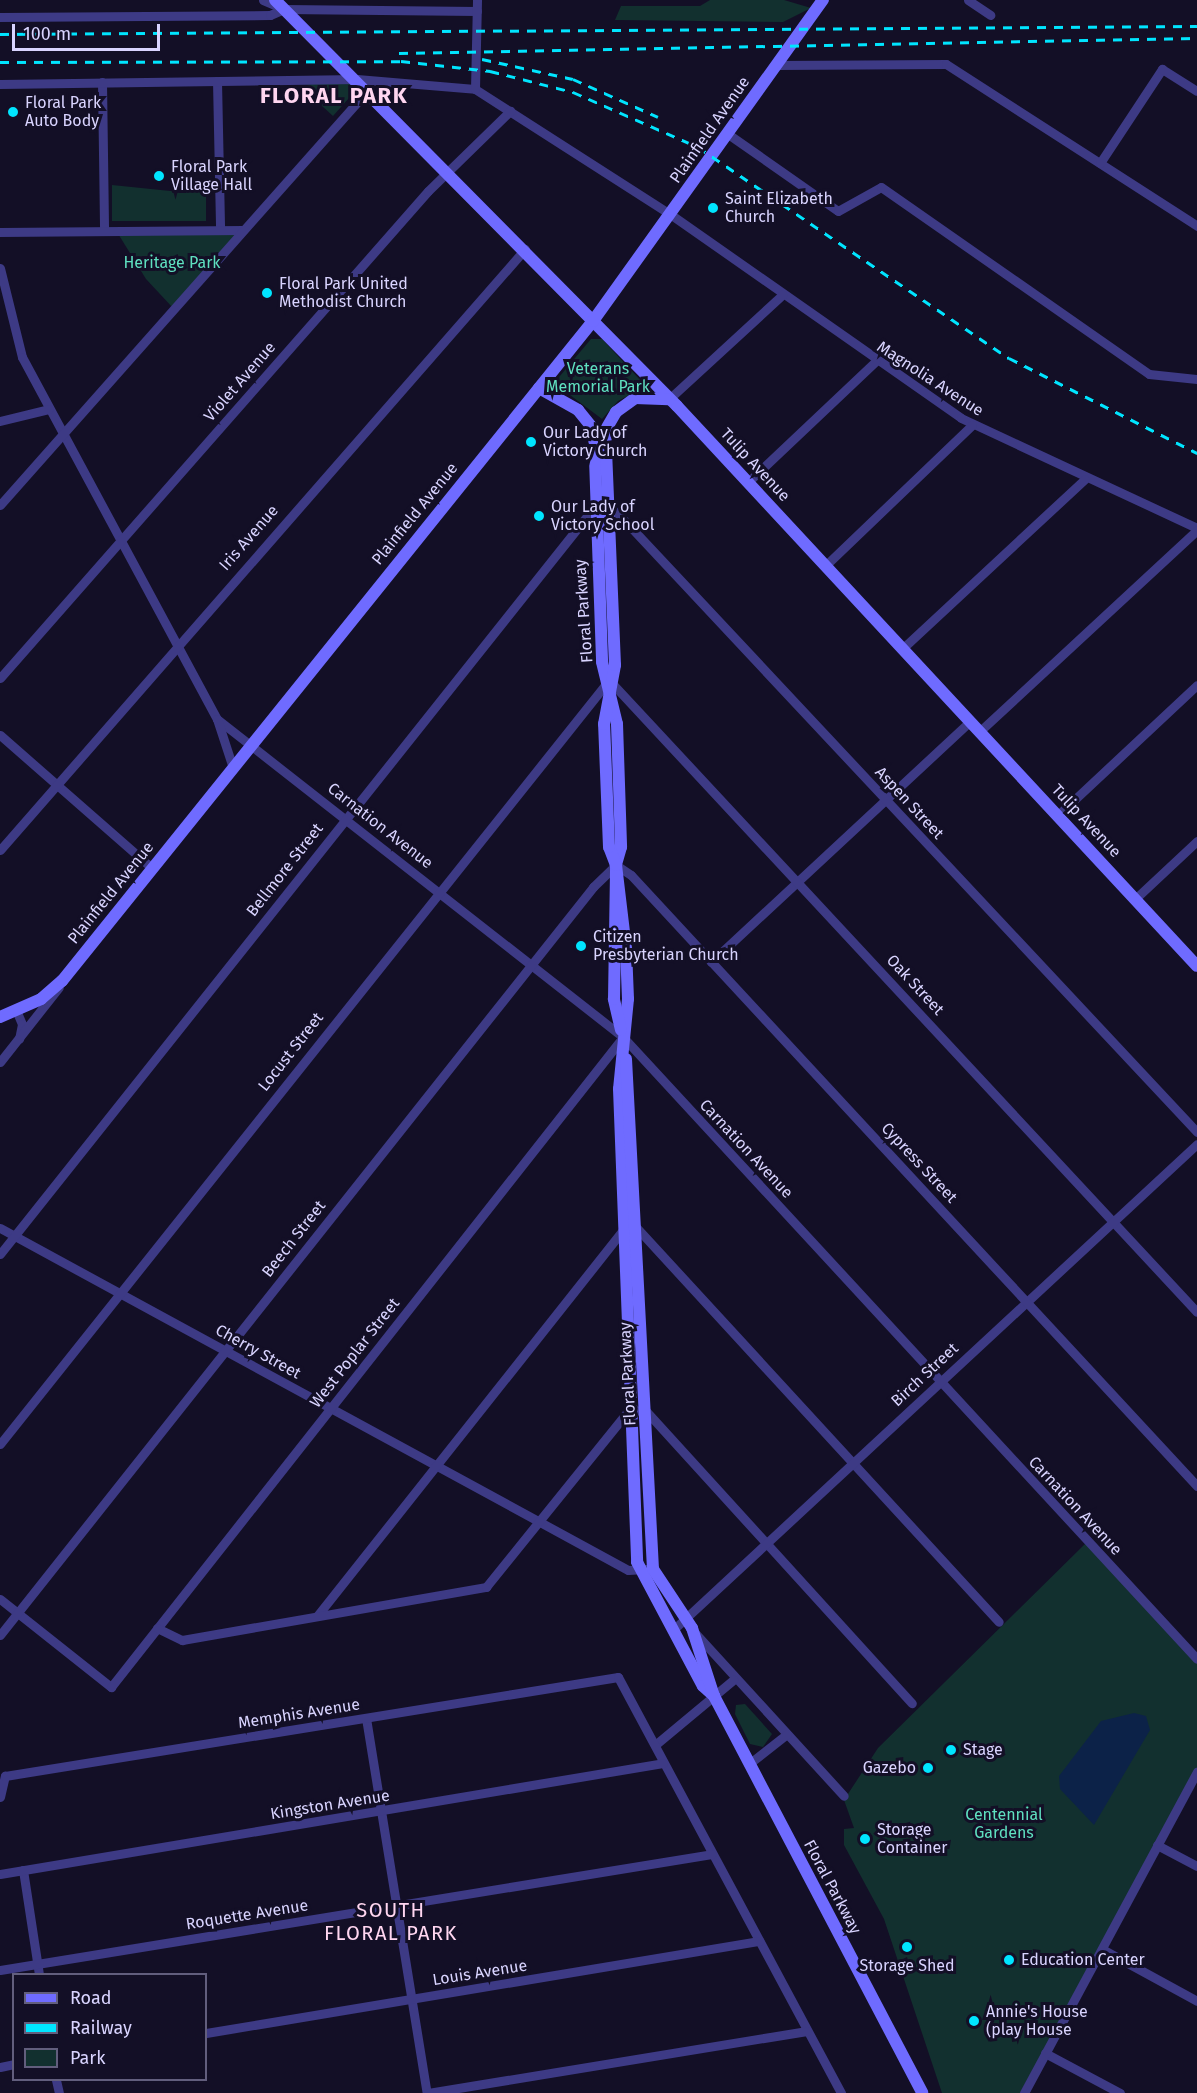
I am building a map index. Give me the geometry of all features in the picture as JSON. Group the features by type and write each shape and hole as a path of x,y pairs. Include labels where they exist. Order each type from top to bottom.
{"street":[{"path":"263,0 284,9 477,11"},
{"name":"Tulip Avenue","path":"275,0 368,90 669,399 1197,966"},
{"path":"0,84 357,79 475,89 477,0"},
{"name":"Plainfield Avenue","path":"0,1017 62,981 232,765 593,321 823,0"},
{"path":"968,0 990,15"},
{"path":"0,17 270,15 284,9"},
{"path":"777,65 946,64 1197,225"},
{"path":"1100,163 1162,69 1197,91"},
{"path":"217,81 220,230"},
{"path":"102,82 104,231"},
{"name":"Magnolia Avenue","path":"475,89 670,214 875,362 972,425 1197,529"},
{"path":"0,505 368,90"},
{"name":"Violet Avenue","path":"0,678 448,172 510,111"},
{"path":"728,134 838,211 881,187 1149,374 1197,379"},
{"path":"0,232 243,230"},
{"name":"Iris Avenue","path":"0,850 176,645 525,249"},
{"name":"Carnation Avenue","path":"0,268 22,357 217,719 232,765"},
{"path":"539,388 578,410 599,431 616,412 635,398 669,399 782,295"},
{"path":"748,482 875,362"},
{"path":"0,421 49,409"},
{"path":"826,565 972,425"},
{"name":"Floral Parkway","path":"599,431 608,505 615,665 609,680"},
{"name":"Floral Parkway","path":"599,431 595,506 602,664 609,680 613,786 609,847 616,865 626,949 623,1037 630,1227 628,1335 634,1570 674,1629 703,1686 714,1695"},
{"path":"903,648 1085,479"},
{"path":"595,506 608,505"},
{"name":"Aspen Street","path":"608,505 1197,1132"},
{"name":"Bellmore Street","path":"0,1254 595,506"},
{"path":"980,731 1197,529"},
{"path":"598,602 612,601"},
{"name":"Oak Street","path":"609,680 1197,1312"},
{"name":"Locust Street","path":"0,1444 438,890 609,680"},
{"path":"1058,815 1197,685"},
{"name":"Carnation Avenue","path":"217,719 623,1037 1197,1659"},
{"path":"711,962 884,798 970,721"},
{"path":"0,735 152,868"},
{"path":"1135,899 1197,841"},
{"name":"Floral Parkway","path":"616,865 614,999 623,1037"},
{"name":"Cypress Street","path":"616,865 711,962 1197,1486"},
{"name":"Beech Street","path":"0,1635 531,964 616,865"},
{"path":"613,949 626,949"},
{"path":"0,1062 62,981"},
{"path":"15,1010 22,1023 19,1039"},
{"name":"West Poplar Street","path":"18,1613 111,1687 623,1037"},
{"name":"Birch Street","path":"674,1629 688,1624 765,1543 1197,1144"},
{"path":"317,1616 573,1293 630,1227 999,1622"},
{"name":"Floral Parkway","path":"630,1227 642,1335 653,1569 688,1624 714,1695 922,2093"},
{"name":"Cherry Street","path":"0,1228 541,1523 634,1570"},
{"path":"628,1335 642,1335"},
{"path":"157,1629 182,1640 486,1587 541,1523 629,1410 646,1411 912,1703"},
{"path":"634,1570 653,1569"},
{"path":"0,1599 18,1613"},
{"path":"688,1624 733,1680 844,1796"},
{"name":"Memphis Avenue","path":"0,1797 5,1776 618,1677 655,1745"},
{"path":"733,1680 655,1745 841,2093"},
{"path":"366,1718 427,2093 807,2031"},
{"path":"750,1763 787,1734"},
{"name":"Kingston Avenue","path":"0,1874 382,1812 663,1763"},
{"path":"1024,2093 1197,1772"},
{"path":"1157,1845 1197,1866"},
{"name":"Roquette Avenue","path":"0,1970 712,1854"},
{"path":"23,1870 39,1973"},
{"name":"Louis Avenue","path":"207,2033 759,1941"},
{"path":"1102,1949 1197,2001"},
{"path":"1045,2053 1120,2093"}],"green space":[{"path":"710,0 784,0 811,8 783,22 615,20 621,6 700,6"},
{"path":"348,81 357,89 333,116 299,85"},
{"path":"112,185 180,192 181,185 206,185 206,221 112,221"},
{"name":"Heritage Park","path":"240,231 173,308 146,279 117,232"},
{"name":"Veterans Memorial Park","path":"591,339 602,339 642,382 643,388 618,401 602,419 554,383"},
{"name":"Centennial Gardens","path":"1087,1542 1197,1659 1197,1770 1020,2093 942,2093 884,1919 844,1845 844,1829 854,1828 844,1800 878,1748"},
{"path":"745,1704 772,1734 763,1747 750,1744 735,1714 736,1705"}],"water":[{"path":"1134,1713 1146,1716 1150,1730 1094,1825 1060,1789 1059,1776 1101,1721"}],"railway":[{"path":"0,34 1197,26"},
{"path":"399,53 1197,38"},
{"path":"482,59 573,79 658,117"},
{"path":"0,62 401,61 490,71 573,92 698,147 1009,358 1197,453"}],"place":[{"name":"Floral Park Auto Body","path":"13,112"},
{"name":"Floral Park Village Hall","path":"159,176"},
{"name":"Saint Elizabeth Church","path":"713,208"},
{"name":"Floral Park United Methodist Church","path":"267,293"},
{"name":"Our Lady of Victory Church","path":"531,442"},
{"name":"Our Lady of Victory School","path":"539,516"},
{"name":"Citizen Presbyterian Church","path":"581,946"},
{"name":"Stage","path":"951,1750"},
{"name":"Gazebo","path":"928,1768"},
{"name":"Storage Container","path":"865,1839"},
{"name":"Storage Shed","path":"907,1947"},
{"name":"Education Center","path":"1009,1960"},
{"name":"Annie's House (play House","path":"974,2021"}],"district":[{"name":"FLORAL PARK","path":"334,96"},
{"name":"SOUTH FLORAL PARK","path":"391,1922"}]}
